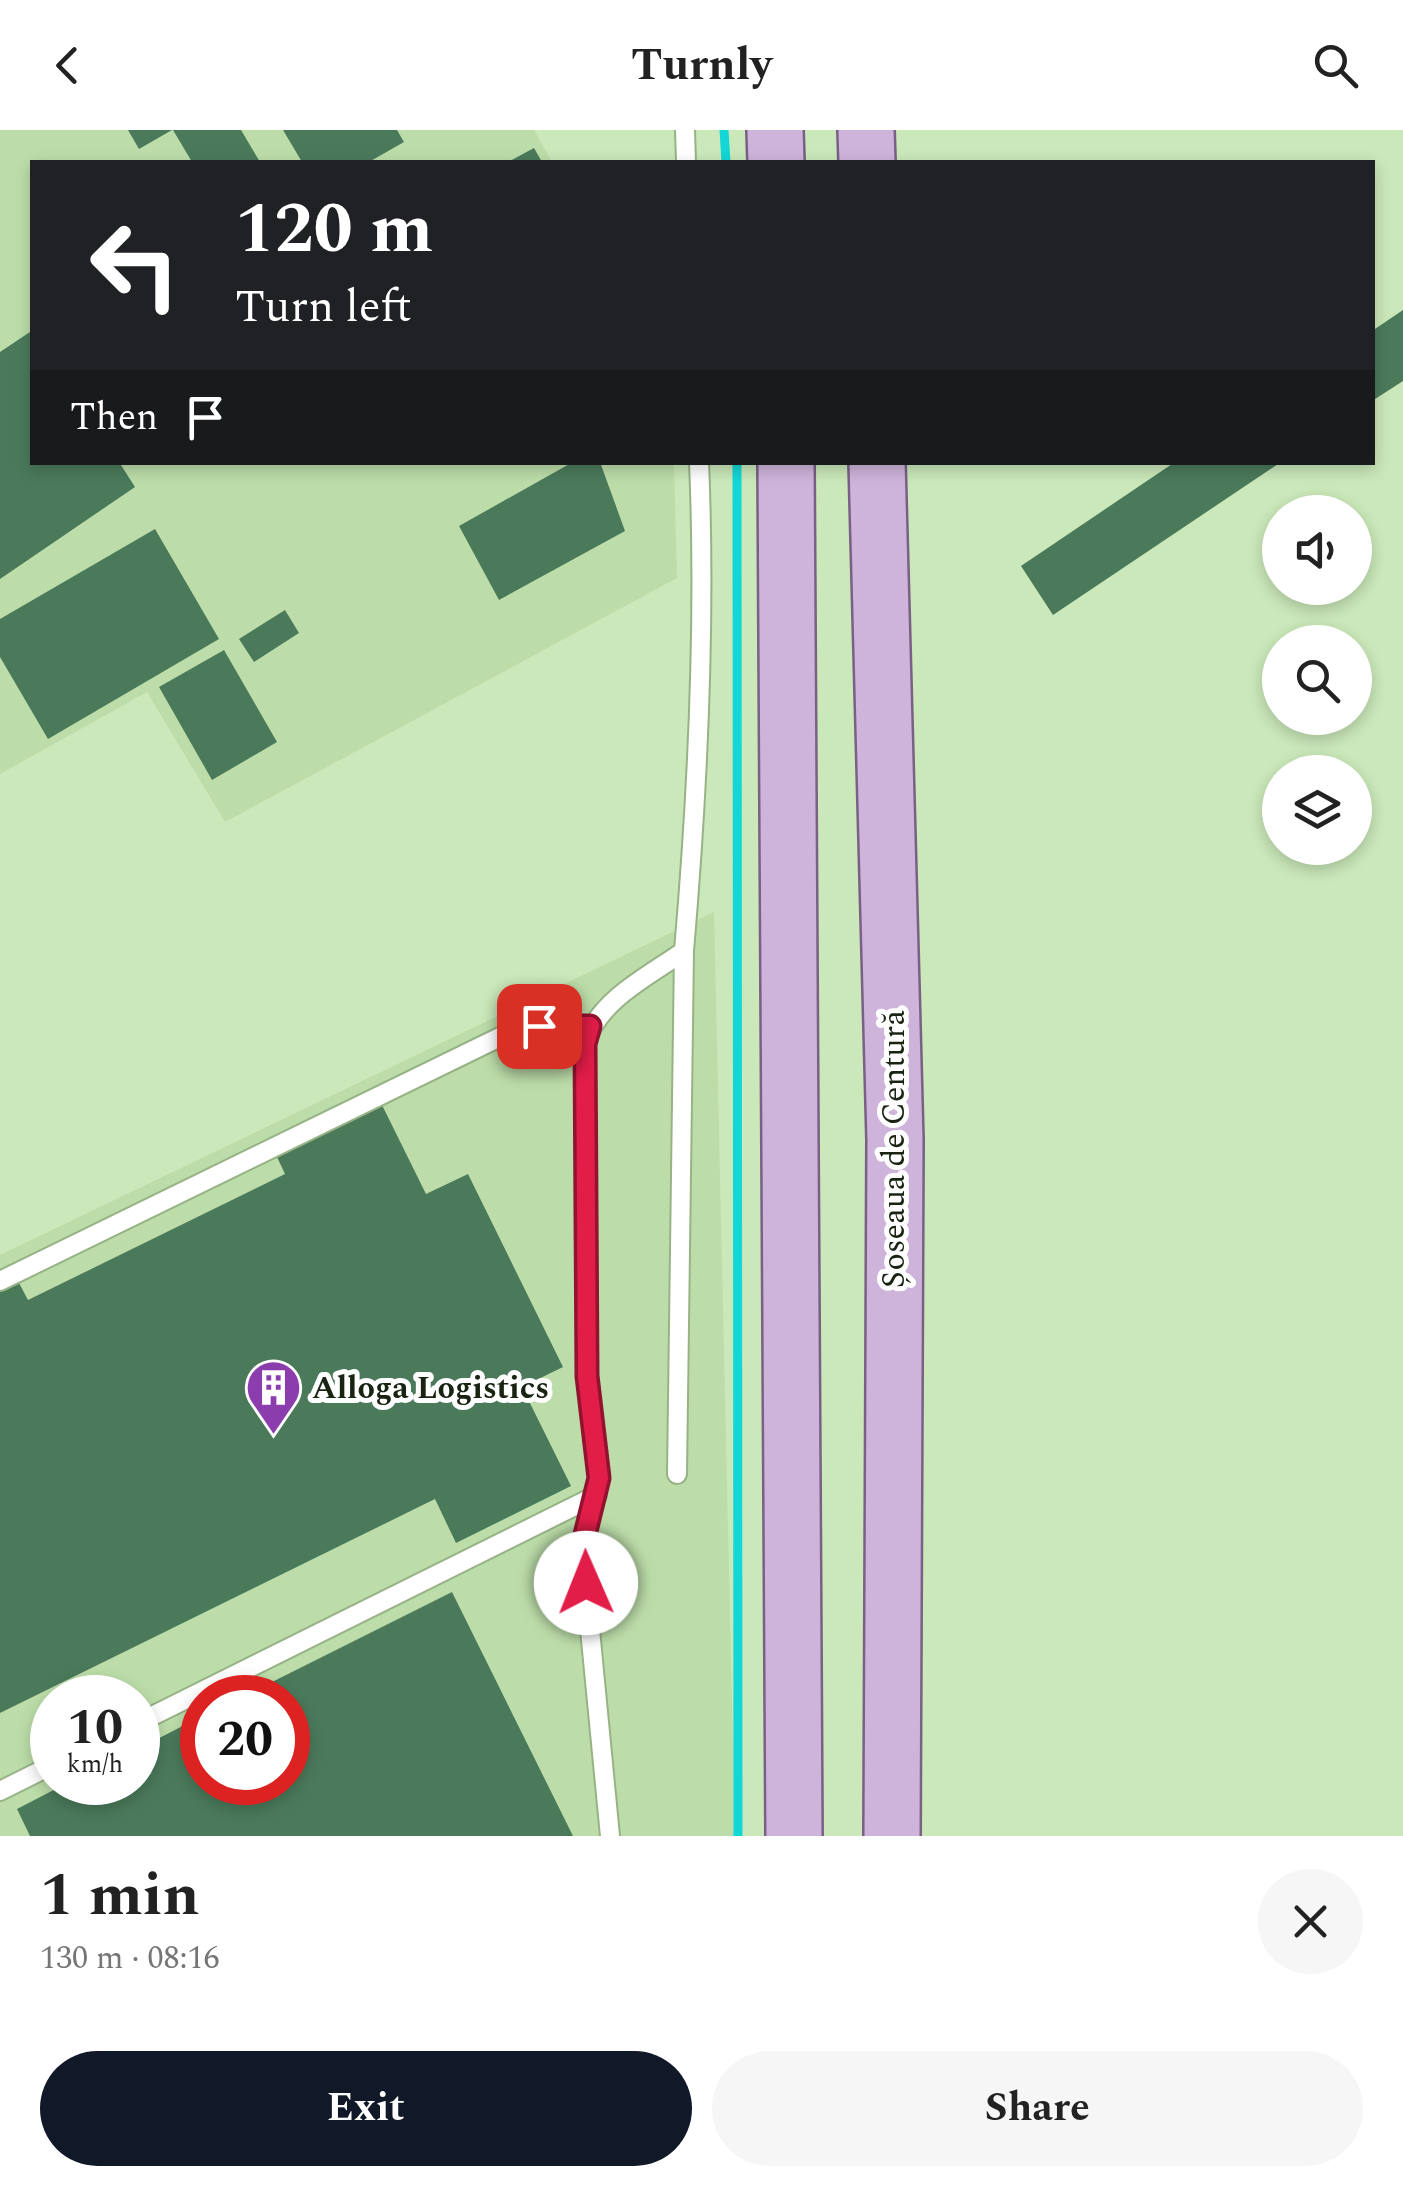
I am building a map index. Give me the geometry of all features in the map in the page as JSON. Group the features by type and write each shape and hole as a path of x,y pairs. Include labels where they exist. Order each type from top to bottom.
{"main road":[{"path":"775,130 776,160"},
{"path":"866,130 867,160"},
{"path":"786,465 794,1836"},
{"name":"Șoseaua de Centură","path":"877,465 895,1140 892,1836"}],"lane":[{"path":"685,130 686,160"},
{"path":"677,1474 684,951 699,777 699,465"},
{"path":"610,1836 582,1547 597,1495 586,1355 585,1044 590,1026 605,1008 684,951"},
{"path":"0,1281 500,1037 539,1026 590,1026"},
{"path":"160,1712 597,1495"},
{"path":"0,1791 30,1776"}],"shaded area":[{"path":"0,130 534,130 551,160 30,160 30,465 674,465 677,578 225,822 147,692 0,774"},
{"path":"714,912 735,1836 0,1836 0,1255"}],"building":[{"path":"128,130 172,130 139,149"},
{"path":"173,130 241,130 259,160 191,160"},
{"path":"283,130 397,130 404,142 372,160 301,160"},
{"path":"534,148 541,160 512,160"},
{"path":"1403,310 1403,381 1375,399 1375,329"},
{"path":"30,332 30,465 121,465 135,487 0,579 0,352"},
{"path":"568,465 601,465 625,531 499,600 459,526"},
{"path":"1171,465 1277,465 1053,615 1021,566"},
{"path":"155,529 219,639 48,739 0,657 0,619"},
{"path":"285,610 299,633 254,662 239,639"},
{"path":"224,650 277,742 212,780 159,687"},
{"name":"Alloga Logistics","path":"382,1105 426,1194 468,1174 563,1367 522,1387 571,1486 456,1543 435,1499 77,1675 30,1675 30,1698 0,1713 0,1292 19,1283 28,1300 285,1174 277,1157"},
{"path":"452,1592 573,1836 30,1836 17,1809 30,1802 160,1805 160,1738 180,1727 180,1805 310,1805 310,1675 286,1675"}],"waterway":[{"path":"724,130 726,160"},
{"path":"737,465 738,1836"}],"place":[{"name":"Alloga Logistics","path":"273,1436"}],"route":[{"path":"539,1026 590,1026 585,1044 586,1355 599,1478 582,1547 586,1583"}]}
